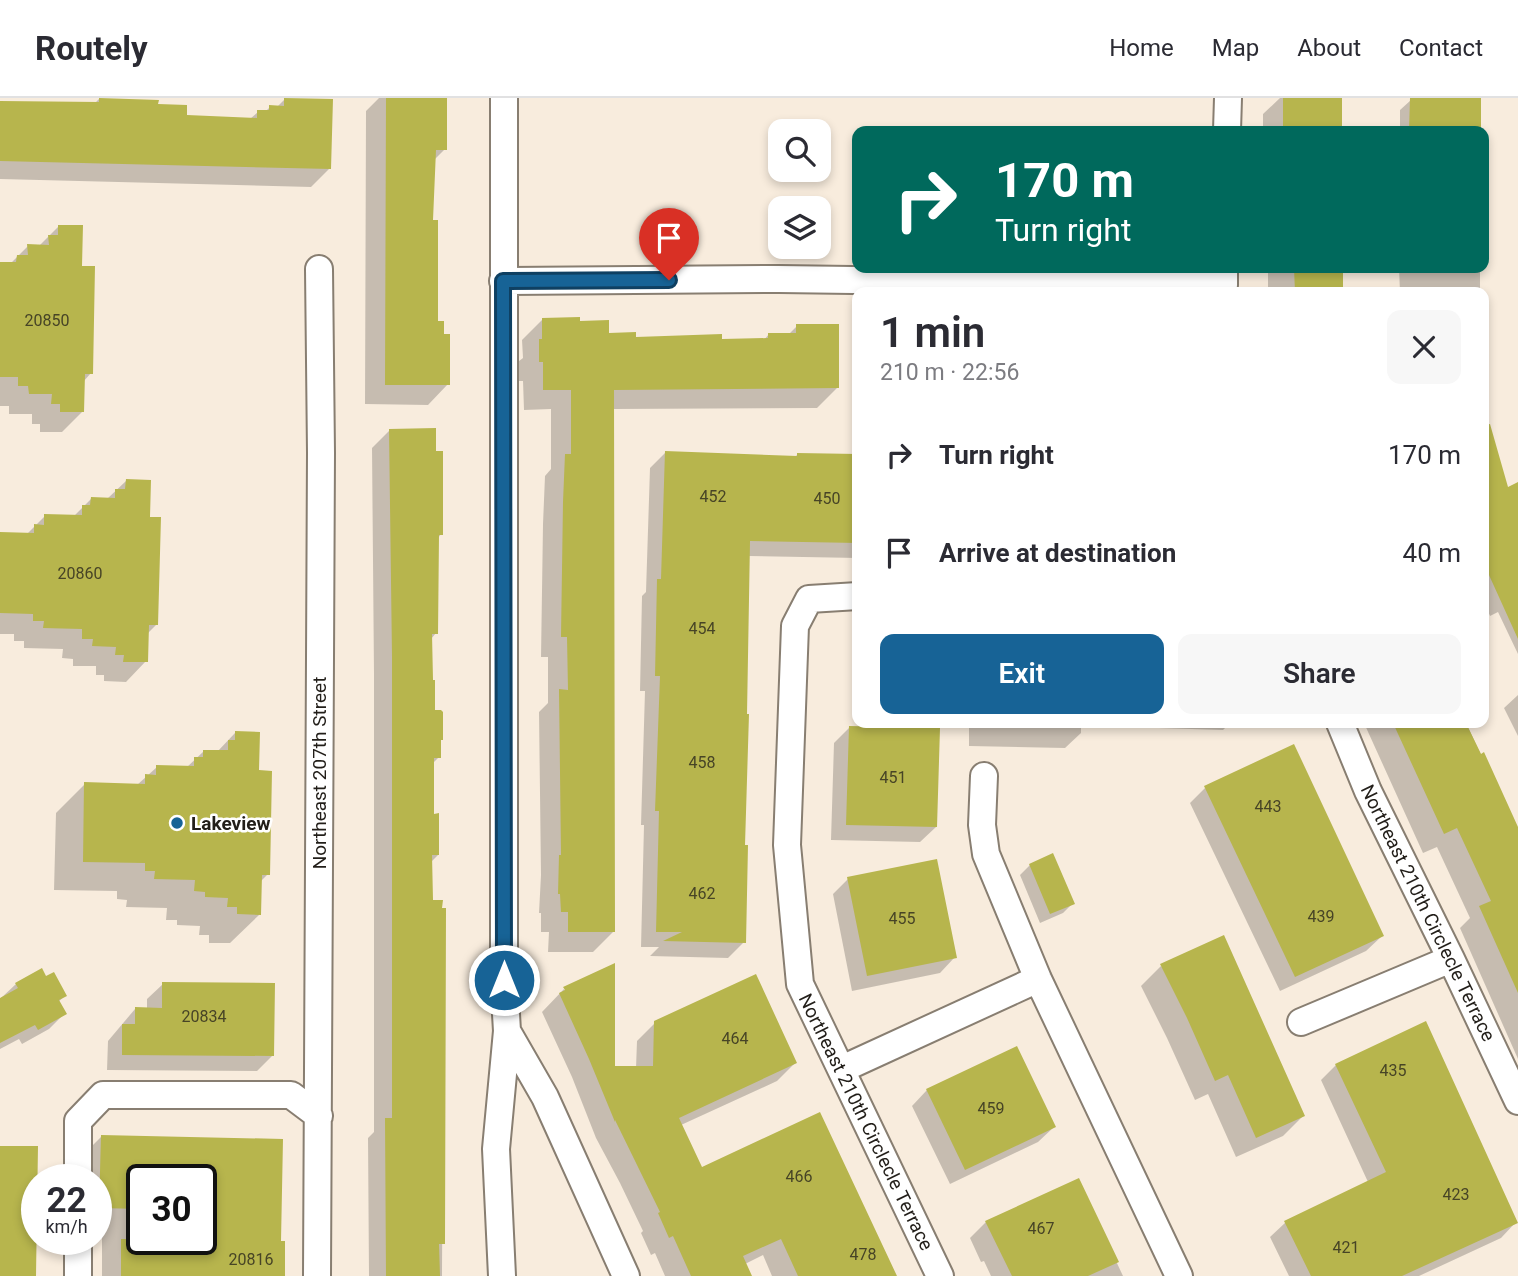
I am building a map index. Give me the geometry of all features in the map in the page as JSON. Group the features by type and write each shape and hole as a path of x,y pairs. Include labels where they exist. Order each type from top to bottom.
{"street":[{"path":"502,1276 496,1149 507,1031 504,980 503,98"},
{"path":"1227,126 1228,98"},
{"name":"Northeast 207th Street","path":"317,1276 319,269"},
{"path":"503,281 779,279 1224,282"},
{"name":"Northeast 210th Circlecle Terrace","path":"852,596 810,599 795,625 787,845 800,984 940,1276"},
{"name":"Northeast 210th Circlecle Terrace","path":"1342,728 1368,791 1518,1101"},
{"path":"984,776 982,825 986,854 1038,979 1179,1276"},
{"path":"1301,1022 1451,959"},
{"path":"842,1069 1038,979"},
{"path":"507,1031 545,1097 626,1276"},
{"path":"78,1164 78,1121 103,1095 291,1095 319,1116"},
{"path":"78,1255 79,1276"}],"building":[{"path":"99,98 159,100 158,104 187,105 187,115 257,118 257,110 269,110 269,105 284,106 284,98 333,99 331,169 0,161 0,101 99,102"},
{"path":"386,98 447,98 447,150 436,150 433,220 438,220 438,321 444,321 444,334 450,334 450,385 385,385"},
{"path":"1283,98 1342,98 1342,126 1283,126"},
{"path":"1410,98 1481,98 1481,126 1409,126"},
{"path":"58,225 83,225 82,266 95,266 93,374 85,374 84,412 60,412 60,404 51,404 52,394 29,394 28,386 18,386 18,377 0,377 0,262 16,262 17,255 28,255 27,244 49,245 48,235 58,235"},
{"path":"1294,273 1343,273 1343,287 1295,287"},
{"path":"580,317 580,321 609,320 609,333 636,332 636,337 722,334 722,339 768,338 768,333 796,333 796,324 839,324 839,388 614,390 615,932 568,932 568,912 561,912 558,894 561,855 559,689 568,690 567,637 561,637 563,502 565,454 571,454 571,390 543,390 543,362 539,362 539,339 542,339 542,318"},
{"path":"1489,424 1508,487 1518,482 1518,639 1489,575"},
{"path":"436,428 436,451 443,451 443,535 439,535 438,634 432,634 433,680 435,710 443,712 443,740 441,758 434,758 434,814 439,813 439,855 432,855 433,900 443,900 442,908 446,908 445,1244 439,1244 440,1276 386,1276 385,1118 392,1118 389,429"},
{"path":"665,451 797,456 797,453 852,454 852,543 750,541 746,943 663,941 682,932 656,932 659,811 655,811 660,676 655,676 657,579 661,579"},
{"path":"126,479 151,480 150,517 161,517 158,625 149,625 148,662 123,662 124,655 115,655 116,647 92,646 93,639 82,639 82,629 43,628 44,621 33,621 33,614 0,613 0,532 34,533 34,524 44,525 44,514 82,515 82,505 90,505 91,497 115,498 115,489 125,489"},
{"path":"849,726 940,728 937,827 846,825"},
{"path":"1395,728 1468,728 1481,754 1484,752 1518,827 1518,993 1479,906 1491,901 1457,828 1444,834"},
{"name":"Lakeview","path":"235,731 260,732 259,770 272,771 270,875 262,875 261,915 237,914 237,907 227,907 228,898 205,897 205,892 194,891 195,880 154,879 155,871 145,871 145,863 83,862 84,782 145,784 145,774 156,775 156,765 194,766 194,757 203,757 203,750 228,750 228,740 235,740"},
{"path":"1294,744 1384,936 1295,977 1204,786"},
{"path":"1053,853 1075,904 1050,914 1029,864"},
{"path":"937,859 957,958 867,976 847,877"},
{"path":"1224,935 1305,1116 1256,1138 1228,1075 1215,1081 1160,964"},
{"path":"615,963 615,1066 653,1066 654,1021 756,974 797,1063 679,1118 702,1167 820,1112 897,1276 798,1276 781,1239 743,1256 752,1276 691,1276 673,1236 669,1238 658,1213 660,1212 615,1122 559,993 565,990 563,987"},
{"path":"42,968 46,976 54,972 67,996 59,1000 67,1014 38,1030 35,1025 0,1043 0,998 18,988 15,983"},
{"path":"162,982 275,983 274,1056 122,1055 122,1024 135,1024 135,1007 162,1008"},
{"path":"1426,1021 1518,1223 1402,1276 1311,1276 1284,1221 1386,1172 1335,1064"},
{"path":"1017,1046 1056,1127 965,1170 926,1089"},
{"path":"101,1135 283,1139 281,1241 285,1241 285,1276 121,1276 121,1239 126,1239 126,1255 217,1255 217,1164 126,1164 126,1209 112,1208 112,1164 100,1164"},
{"path":"0,1146 38,1146 38,1164 21,1164 21,1255 36,1255 36,1276 0,1276"},
{"path":"1079,1178 1119,1262 1088,1276 1012,1276 985,1221"}],"place":[{"name":"Lakeview","path":"177,823"}],"route":[{"path":"504,980 503,281 669,280"}]}
